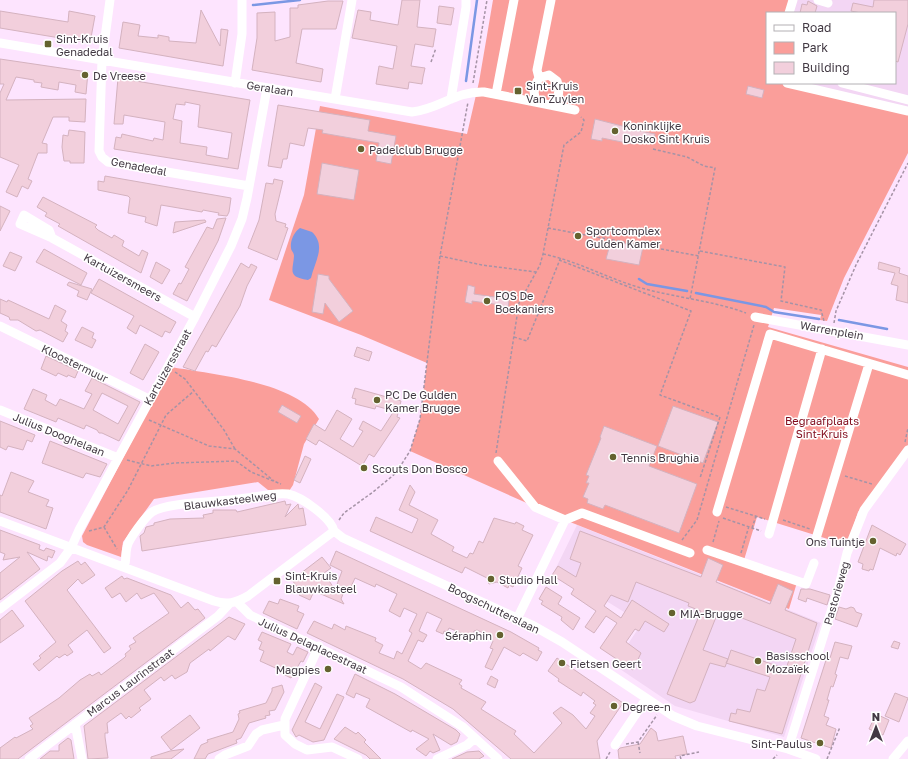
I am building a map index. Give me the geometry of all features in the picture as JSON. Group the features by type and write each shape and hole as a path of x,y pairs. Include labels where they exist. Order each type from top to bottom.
{"street":[{"path":"102,60 110,0"},
{"path":"235,83 242,34 242,0"},
{"path":"335,99 352,0"},
{"path":"451,99 466,0"},
{"path":"496,94 514,0"},
{"path":"539,78 537,70 551,0"},
{"path":"790,12 793,0"},
{"path":"818,0 828,3"},
{"name":"Geralaan","path":"0,43 412,112 428,109 470,92 496,94 537,102"},
{"name":"Genadedal","path":"102,60 99,150 102,157 108,162 249,186"},
{"path":"550,105 558,96 559,89 557,81 549,75 539,78 535,85 534,92 537,102 550,105 575,110"},
{"path":"791,84 908,111"},
{"path":"846,84 908,100"},
{"name":"Kartuizersstraat","path":"0,609 60,563 71,548 79,530 140,416 195,317 231,246 242,219 267,88"},
{"name":"Kartuizersmeers","path":"52,238 195,317"},
{"name":"Warrenplein","path":"755,317 830,329 908,345"},
{"name":"Kloostermuur","path":"0,326 149,400"},
{"path":"718,508 770,334 908,376"},
{"path":"769,534 822,350"},
{"path":"815,542 869,364"},
{"name":"Julius Dooghelaan","path":"0,410 118,458"},
{"name":"Pastorieweg","path":"788,749 839,586 847,553 864,510 904,449"},
{"path":"498,461 535,507 565,520"},
{"name":"Blauwkasteelweg","path":"124,568 127,558 128,543 150,514 159,509 211,501 239,500 278,494 289,495 299,499 326,518 332,524 334,531"},
{"path":"518,617 565,520 582,513 690,552"},
{"path":"0,521 214,601 233,603 334,531"},
{"name":"Boogschutterslaan","path":"334,531 343,538 518,617 562,642 661,709 696,725 788,749 816,759"},
{"path":"710,547 738,561 806,584 814,563"},
{"name":"Julius Delaplacestraat","path":"233,603 250,615 319,646 400,687 463,727 498,759"},
{"name":"Marcus Laurinstraat","path":"29,759 218,616 233,603"},
{"path":"319,646 284,726 285,735 306,750 332,747 340,749 358,759"},
{"path":"615,745 646,699"},
{"path":"75,724 82,759"},
{"path":"219,759 248,746 256,734 262,730 284,726"},
{"path":"437,759 467,745 475,738"},
{"path":"893,759 908,741"}],"path":[{"path":"334,531 344,513 396,473 410,450 420,419 440,256 487,0"},
{"path":"431,62 436,48"},
{"path":"498,461 496,452 519,303 536,272 543,254 564,145 581,132 584,120 575,110"},
{"path":"653,150 687,157 704,166 715,168 690,299"},
{"path":"830,329 856,265 908,164"},
{"path":"548,228 699,256"},
{"path":"700,251 785,267 781,302 821,310 830,329"},
{"path":"543,254 561,258 644,289 722,305 755,317 754,328 697,520 676,547"},
{"path":"440,256 482,265 536,272"},
{"path":"514,336 527,341 561,258"},
{"path":"559,260 691,311 660,395 720,417 700,478"},
{"path":"168,366 185,379 224,430 235,449 276,482"},
{"path":"79,530 90,532 104,527 128,490 166,415 194,391"},
{"path":"140,416 210,446 235,449"},
{"path":"904,449 908,428"},
{"path":"118,458 151,466 176,463 236,461 251,472 282,485"},
{"path":"836,473 875,485"},
{"path":"718,508 773,519 818,531"},
{"path":"752,528 756,516"},
{"path":"710,547 720,517 769,534"},
{"path":"738,561 749,526"},
{"path":"104,527 117,549 127,558"},
{"path":"640,753 638,742 661,709"},
{"path":"827,759 840,726"},
{"path":"606,759 615,745 638,742"},
{"path":"681,759 680,756 699,752"}],"shaded area":[{"path":"789,0 908,0 908,114 789,84 896,84 896,12 785,12"},
{"path":"577,525 821,623 784,737 675,706 614,665 642,623 590,591 583,602 571,594 578,583 555,570"}],"green space":[{"name":"Sportcomplex Gulden Kamer","path":"493,0 789,0 785,12 766,12 766,84 789,84 908,114 908,153 844,278 827,321 820,320 821,315 774,308 768,327 908,367 908,445 858,512 847,545 757,517 744,560 798,579 789,609 565,520 410,451 420,419 427,363 361,335 269,300 304,195 320,106 467,134 479,82"},
{"path":"171,367 252,382 293,396 308,406 319,419 304,444 293,485 289,491 268,490 258,482 154,499 123,542 121,557 87,545 83,542 82,536"}],"water":[{"path":"300,228 312,232 319,243 317,261 311,278 308,280 301,279 294,275 292,269 294,253 291,249 291,242 294,234"}],"building":[{"path":"402,0 420,0 417,27 436,29 433,47 415,44 411,66 425,68 422,84 409,82 408,89 376,84 379,66 393,69 397,46 352,38 358,10 371,12 370,20 398,25"},
{"path":"874,0 908,0 908,24 898,62 896,61 896,12 851,11 853,3 873,7"},
{"path":"328,1 343,1 336,29 302,29 296,63 323,69 321,82 252,70 257,38 257,13 275,12 275,41 290,37 290,8 298,8 298,5"},
{"path":"808,1 817,6 815,12 800,12 802,4 807,5"},
{"path":"439,6 454,8 451,25 437,23"},
{"path":"201,10 220,46 221,29 228,30 223,66 119,48 123,22 140,25 138,36 158,38 158,35 169,37 169,41 196,43"},
{"path":"0,11 68,22 69,11 95,16 90,43 0,28"},
{"path":"0,59 88,72 86,94 75,92 76,85 59,82 58,90 41,87 42,83 34,82 34,80 16,77 6,100 86,99 85,122 69,121 69,117 53,117 42,143 47,144 47,153 38,153 28,179 32,181 28,189 22,186 17,197 6,192 19,165 0,157 0,93 4,84 0,84"},
{"path":"118,78 250,100 238,169 114,149 116,137 121,138 122,134 153,141 154,138 163,140 165,122 124,115 123,124 114,124","holes":["185,102 200,105 198,127 232,133 228,159 206,155 207,147 180,143 182,121 173,119 176,104 185,105"]},
{"path":"748,86 764,90 762,98 746,94"},
{"path":"278,105 370,120 368,131 396,136 391,164 376,161 379,143 322,133 323,130 308,128 304,146 290,143 287,159 283,159 281,168 268,166"},
{"name":"Koninklijke Dosko Sint Kruis","path":"595,119 626,127 625,128 655,134 653,144 633,140 632,144 602,138 602,141 591,139"},
{"path":"69,130 85,132 84,163 70,163 70,161 64,161 62,147 63,135 68,136"},
{"path":"322,163 359,170 354,200 317,194"},
{"path":"105,176 231,198 229,212 227,216 218,215 219,213 203,210 202,212 161,205 157,226 145,222 146,217 128,213 130,198 128,196 98,190 98,181 104,182"},
{"path":"274,179 283,181 275,214 276,221 286,224 285,227 288,228 277,260 248,248 259,220 266,183 273,184"},
{"path":"43,197 97,225 95,227 98,230 112,238 114,235 124,241 122,246 139,256 142,250 148,253 141,273 58,226 60,224 45,216 47,213 37,207"},
{"path":"0,206 10,211 0,231"},
{"path":"226,218 218,241 187,301 173,294 179,283 181,284 189,269 185,267 207,227 213,229 217,219"},
{"path":"205,220 206,222 173,233 175,222"},
{"path":"611,241 643,247 639,265 606,259"},
{"path":"44,249 87,273 81,285 36,262"},
{"path":"10,252 22,257 15,271 3,266"},
{"path":"156,262 170,270 162,284 150,277"},
{"path":"879,262 900,268 899,273 908,276 908,303 896,300 898,286 891,284 895,273 878,269"},
{"path":"241,263 249,268 251,264 257,267 247,286 240,306 216,347 212,345 208,352 206,351 195,371 183,367"},
{"path":"318,274 329,276 329,279 353,311 339,322 325,303 323,314 312,312"},
{"path":"99,279 176,322 170,333 165,331 162,337 140,325 136,334 127,328 134,316 91,293"},
{"path":"69,282 92,289 87,300 77,296 79,291 67,285"},
{"path":"468,285 475,287 474,294 502,298 503,291 510,292 508,309 501,308 501,305 472,301 472,304 465,302"},
{"path":"0,299 7,302 8,300 49,319 55,305 66,311 61,321 67,325 65,331 68,333 63,342 40,330 36,331 18,320 10,320 9,317 0,313"},
{"path":"82,327 94,333 92,338 96,340 92,348 75,340"},
{"path":"145,344 159,352 143,380 130,373"},
{"path":"357,347 372,352 369,361 354,356"},
{"path":"46,356 78,371 75,378 68,375 67,377 58,373 56,376 41,369"},
{"path":"92,378 140,402 119,441 99,433 97,430 86,425 84,429 58,418 56,422 24,409 33,389 47,395 45,400 56,406 60,399 84,409 92,394 85,391","holes":["102,393 128,406 118,424 93,410"]},
{"path":"355,388 401,401 397,417 400,418 374,457 369,454 362,466 319,440 316,445 306,439 314,424 325,431 337,410 352,419 340,439 353,447 363,431 359,429 363,421 381,431 394,411 376,406 375,409 355,404 356,399 352,398"},
{"path":"282,405 301,416 297,423 278,412"},
{"path":"673,406 718,422 703,463 658,446"},
{"path":"0,421 35,435 32,442 27,440 23,450 8,446 6,450 0,447"},
{"path":"604,426 657,446 649,466 697,484 679,533 605,505 603,509 587,503 588,499 583,497 589,483 586,483 589,476 586,475 601,438 600,437"},
{"path":"50,441 107,464 100,477 86,473 83,478 42,463"},
{"path":"305,456 311,459 300,483 294,480"},
{"path":"11,472 34,481 28,492 49,500 46,506 53,508 46,529 0,512 0,495 2,496"},
{"path":"410,485 415,492 409,505 438,520 431,534 454,547 452,551 467,558 470,553 473,554 479,541 483,543 494,518 515,524 516,522 524,526 522,530 533,535 518,566 522,568 513,587 509,585 508,588 497,582 489,584 487,578 465,567 462,573 370,531 376,517 412,533 418,519 399,510"},
{"path":"285,501 286,505 291,504 285,517 298,504 299,509 303,508 306,525 142,551 140,536 144,533 146,527 154,525 154,523 170,519 204,518 203,515 213,513 213,510 236,510 237,512"},
{"path":"872,525 906,544 900,555 897,553 896,556 880,548 873,570 870,569 869,571 862,569 863,564 858,562"},
{"path":"0,530 40,545 39,549 44,551 46,548 55,551 52,558 48,556 47,561 27,552 40,569 0,600 0,573 20,557 3,560 5,554 0,552"},
{"path":"580,531 701,577 708,558 723,565 716,582 770,604 778,584 793,591 785,610 817,623 782,734 729,721 731,713 736,714 737,709 750,712 757,689 765,691 770,677 726,663 725,667 710,663 695,701 690,703 667,694 701,611 688,606 689,603 636,582 628,602 611,595 604,606 621,618 632,600 669,624 664,632 645,621 639,631 635,629 626,642 641,653 633,670 600,648 617,623 606,616 594,633 585,627 596,611 571,594 574,589 552,575 558,566 576,577 581,563 570,559","holes":["724,611 796,639 786,669 731,650 728,659 703,650 718,612 723,614"]},
{"path":"336,551 511,632 539,648 538,650 542,652 537,661 523,653 520,656 504,647 492,670 485,667 493,649 490,648 493,641 490,639 491,637 477,630 474,631 471,637 449,628 447,632 444,631 443,634 436,631 442,619 427,612 419,631 427,635 423,642 418,640 408,661 421,669 426,663 462,680 459,684 462,686 461,688 486,702 481,709 516,731 514,734 534,753 562,723 553,713 561,707 573,715 586,729 595,716 590,713 596,705 593,703 595,701 583,692 581,696 558,681 559,679 548,671 557,658 623,703 597,741 600,759 511,759 453,709 403,679 307,633 314,621 332,629 334,624 345,630 346,626 376,638 375,641 383,645 379,653 394,659 397,651 402,654 412,633 409,631 417,614 404,608 400,617 389,611 397,594 376,584 375,587 355,578 349,591 345,589 341,599 344,604 314,591 310,600 299,595 301,592 292,580 322,557 331,568 324,573 335,590 342,571 330,565"},
{"path":"78,561 81,565 85,562 95,575 82,584 78,579 67,590 111,648 104,653 87,630 68,645 73,652 67,656 65,654 59,658 57,656 39,671 33,664 41,658 39,656 56,642 25,601 62,571"},
{"path":"122,576 124,579 127,578 171,595 181,608 188,602 195,610 198,609 205,618 18,759 0,759 0,748 15,737 16,738 33,729 30,726 33,724 29,718 59,698 80,680 90,674 92,676 99,672 101,675 124,658 126,656 125,654 131,649 129,646 136,642 133,638 169,613 154,593 141,599 137,593 126,602 120,593 112,598 105,588"},
{"path":"546,587 562,597 558,604 580,618 573,630 561,620 562,617 541,604 543,601 539,599"},
{"path":"801,589 810,589 830,595 827,605 807,598 806,602 798,599"},
{"path":"280,599 299,606 297,611 304,614 297,629 263,613 269,601 278,604"},
{"path":"839,607 846,609 851,607 854,608 856,612 862,614 857,627 835,619"},
{"path":"12,610 24,626 0,643 0,620"},
{"path":"229,617 245,624 235,640 228,636 210,651 209,649 190,663 187,672 175,679 172,675 164,681 161,677 144,690 151,699 139,708 141,710 131,718 129,716 126,719 121,713 107,723 108,733 105,733 105,737 108,758 88,759 84,726"},
{"path":"262,632 291,644 287,652 293,655 297,647 308,652 303,662 301,661 291,678 279,672 280,670 260,661 264,651 259,649 262,642 258,640"},
{"path":"894,641 900,643 898,649 891,647"},
{"path":"835,642 852,646 848,659 840,657 835,674 837,675 833,687 831,686 827,700 829,700 824,716 829,718 826,725 836,729 831,748 801,738 827,657 830,658"},
{"path":"355,674 395,694 456,730 460,734 457,742 451,745 433,734 440,750 433,753 430,751 426,756 416,749 429,739 412,730 411,732 366,707 370,699 356,693 354,698 346,694"},
{"path":"491,676 498,680 495,688 487,684"},
{"path":"315,683 322,687 305,722 320,729 337,694 344,697 324,740 313,742 299,735 296,737 292,730"},
{"path":"282,685 284,692 275,710 269,711 270,715 265,716 266,718 249,723 241,738 236,740 237,743 208,754 205,759 194,759 201,745 208,742 207,740 233,732 239,719 239,711 266,703 272,688"},
{"path":"895,693 908,698 899,722 885,716"},
{"path":"876,714 889,720 883,735 869,729"},
{"path":"190,715 200,728 171,750 161,737"},
{"path":"345,727 356,734 358,732 366,740 364,742 381,759 370,759 366,755 334,739"},
{"path":"651,728 656,732 658,741 683,736 687,754 675,756 676,759 619,759 618,750 620,748 640,744"},
{"path":"68,738 71,740 74,759 40,759 50,751 59,751 59,745"},
{"path":"184,749 171,759 151,759 151,757 170,751"},
{"path":"479,751 484,756 479,759 452,759 467,752"}],"waterway":[{"path":"253,5 300,0"},
{"path":"466,81 477,0"},
{"path":"639,279 647,284 687,291"},
{"path":"696,293 766,307 774,312 819,319"},
{"path":"839,320 887,329"}],"place":[{"name":"Sint-Kruis Genadedal","path":"48,44"},
{"name":"De Vreese","path":"85,75"},
{"name":"Sint-Kruis Van Zuylen","path":"518,91"},
{"name":"Koninklijke Dosko Sint Kruis","path":"615,131"},
{"name":"Padelclub Brugge","path":"361,149"},
{"name":"Sportcomplex Gulden Kamer","path":"578,236"},
{"name":"FOS De Boekaniers","path":"487,301"},
{"name":"PC De Gulden Kamer Brugge","path":"377,400"},
{"name":"Tennis Brughia","path":"613,457"},
{"name":"Scouts Don Bosco","path":"364,468"},
{"name":"Ons Tuintje","path":"873,541"},
{"name":"Studio Hall","path":"491,579"},
{"name":"Sint-Kruis Blauwkasteel","path":"277,581"},
{"name":"MIA-Brugge","path":"672,613"},
{"name":"Séraphin","path":"500,635"},
{"name":"Basisschool Mozaïek","path":"758,661"},
{"name":"Fietsen Geert","path":"562,663"},
{"name":"Magpies","path":"328,669"},
{"name":"Degree-n","path":"614,706"},
{"name":"Sint-Paulus","path":"820,743"}],"park label":[{"name":"Begraafplaats Sint-Kruis","path":"822,426"}]}
